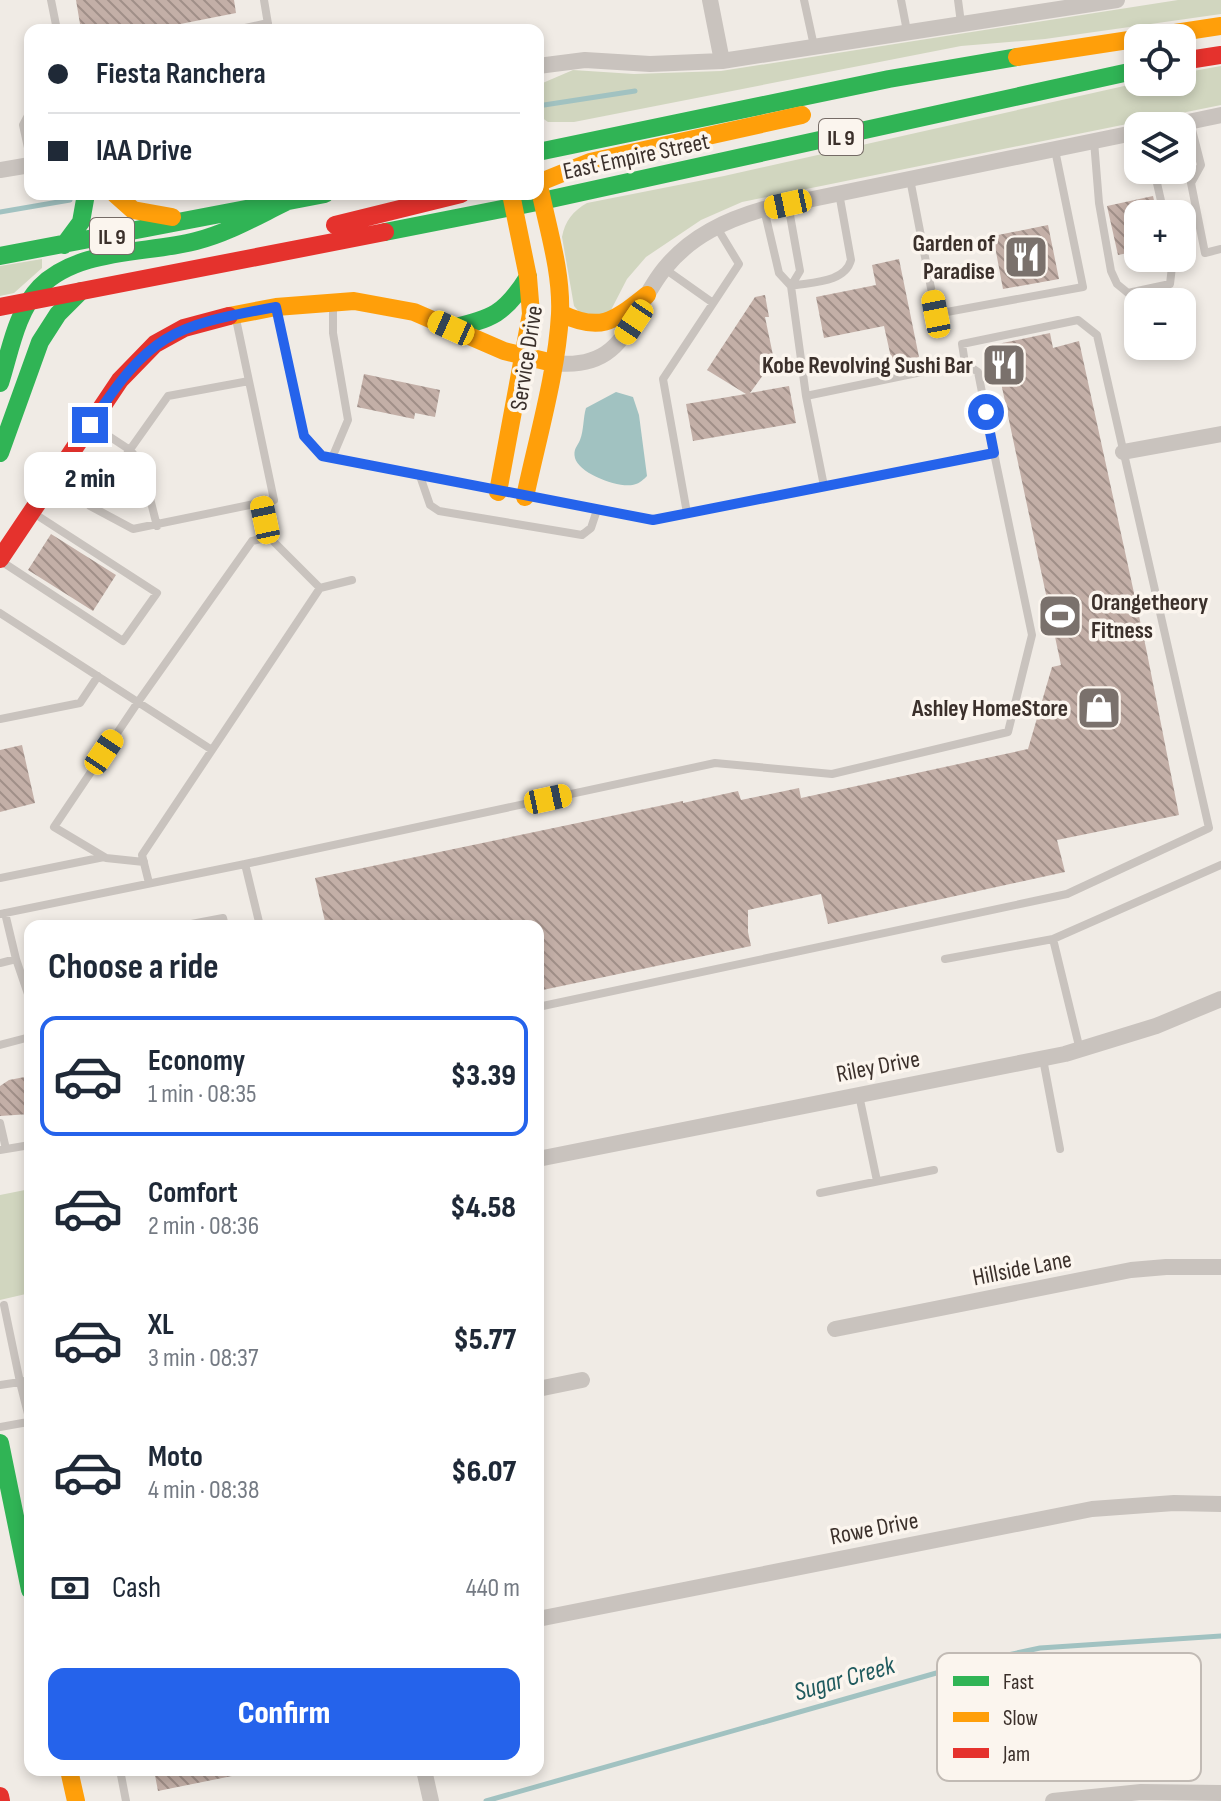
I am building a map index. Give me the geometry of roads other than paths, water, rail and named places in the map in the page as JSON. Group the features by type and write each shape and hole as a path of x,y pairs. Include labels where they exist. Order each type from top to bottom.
{"main road":[{"name":"East Empire Street","path":"544,151 889,79 1221,26"},
{"path":"1196,59 1221,55"},
{"name":"East Empire Street","path":"544,189 1124,73"},
{"path":"544,182 558,173 590,162 852,103 889,79"},
{"path":"64,245 80,226 86,200"},
{"path":"119,200 142,214 204,218"},
{"name":"IL 9","path":"0,256 296,200"},
{"path":"259,257 279,240 437,200"},
{"name":"East Empire Street","path":"0,307 259,257 497,200"},
{"name":"Service Drive","path":"498,492 531,314 528,277 530,200"},
{"name":"Service Drive","path":"525,497 553,363 560,313 557,275 533,200"},
{"path":"0,383 30,301 41,287 66,270 91,261 198,241 286,202"},
{"path":"451,328 487,321 510,308 528,277"},
{"path":"0,453 40,342 58,314 81,291"},
{"path":"560,313 593,326 612,321 647,295"},
{"path":"0,560 120,380 155,344 184,328 276,307 333,301 391,306 414,312 504,351 553,363"},
{"path":"0,1443 24,1534"},
{"path":"70,1776 76,1801"}],"street":[{"path":"710,0 722,61"},
{"path":"544,65 585,60 650,64 722,61 1117,0"},
{"path":"1196,121 1221,115"},
{"path":"553,363 580,362 614,347 634,322 664,269 716,226 764,209 1124,135"},
{"path":"0,170 24,166"},
{"path":"1123,452 1221,434"},
{"name":"Riley Drive","path":"544,1158 1080,1050 1156,1026 1221,999"},
{"name":"Hillside Lane","path":"835,1329 1131,1270 1221,1267"},
{"path":"544,1388 582,1380"},
{"name":"Rowe Drive","path":"544,1618 1092,1509 1174,1503 1221,1504"},
{"path":"425,1776 431,1801"},
{"path":"1053,1801 1141,1792 1221,1793"}],"lane":[{"path":"51,0 56,24"},
{"path":"264,0 268,24"},
{"path":"804,0 814,46"},
{"path":"901,0 907,31"},
{"path":"958,0 961,23"},
{"path":"1094,141 1099,203 1111,271 1117,284 1128,293 1170,284 1171,272"},
{"path":"1196,145 1201,165 1196,174"},
{"path":"910,179 936,314 1083,287 1055,150"},
{"path":"1191,184 1205,253 1221,249"},
{"path":"791,286 839,276 849,269 851,260 839,193"},
{"path":"788,204 800,271 791,286"},
{"path":"764,209 779,273 791,286 806,396 824,486"},
{"path":"687,513 663,379 739,264 716,226"},
{"path":"664,269 713,303"},
{"path":"332,458 348,420 333,333 333,301"},
{"path":"276,307 304,436 322,456 498,492 653,520 994,453"},
{"path":"235,314 274,500 133,529 90,506 168,396 249,381"},
{"path":"24,982 3,914 715,763 832,774 1008,732 1032,635 978,372 965,363 962,344 1078,320 1097,335 1209,828 1067,894 544,1006"},
{"path":"806,396 965,363"},
{"path":"90,425 130,450 141,463 157,526"},
{"path":"420,476 430,505 439,511 582,535 591,528 597,510"},
{"path":"262,503 269,537 320,588"},
{"path":"0,560 123,641 157,593 32,512"},
{"path":"104,857 54,827 252,541 269,537"},
{"path":"149,883 142,855 320,588 352,580"},
{"path":"0,613 212,750"},
{"path":"0,719 80,703 98,676"},
{"path":"0,878 104,857 144,862"},
{"path":"245,864 259,920"},
{"path":"945,959 1053,939 1221,865"},
{"path":"1053,939 1080,1050"},
{"path":"0,963 16,959"},
{"path":"0,1045 24,1039"},
{"path":"1043,1058 1060,1149"},
{"path":"859,1095 877,1181"},
{"path":"0,1123 3,1150 24,1146"},
{"path":"820,1193 934,1170"},
{"path":"4,1305 24,1401"},
{"path":"0,1385 24,1381"},
{"path":"0,1427 24,1425"},
{"path":"121,1776 126,1801"}],"water":[{"path":"616,392 633,397 639,415 647,476 639,483 630,485 612,483 592,475 575,458 586,408"}],"waterway":[{"path":"544,105 635,91"},
{"path":"0,212 70,200"},
{"name":"Sugar Creek","path":"1017,1653 1040,1648 1221,1636"},
{"name":"Sugar Creek","path":"486,1801 937,1673"}],"place":[{"name":"Garden of Paradise","path":"1026,257"},
{"name":"Kobe Revolving Sushi Bar","path":"1004,365"},
{"name":"Orangetheory Fitness","path":"1060,616"},
{"name":"Ashley HomeStore","path":"1099,708"}]}
